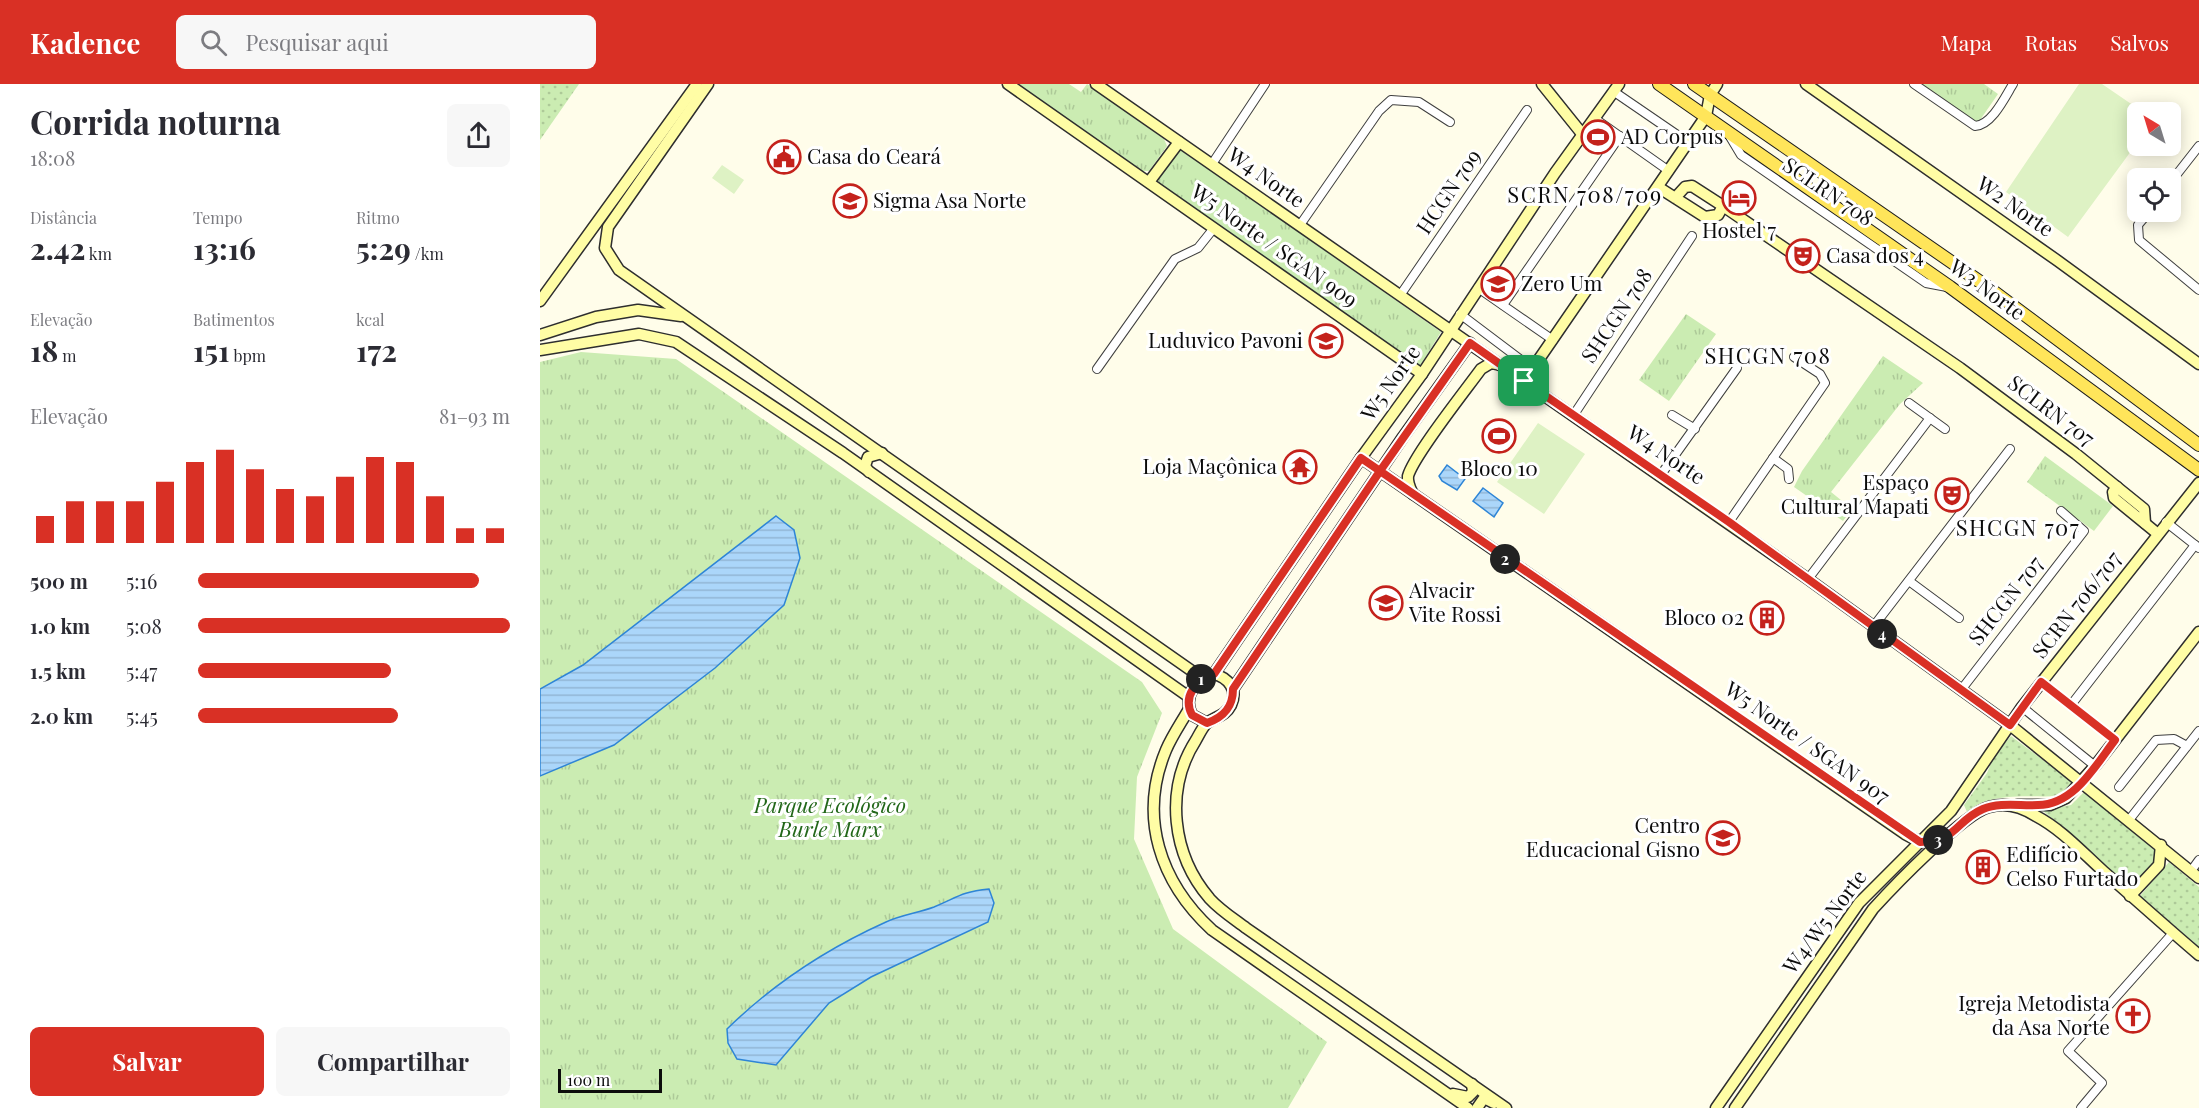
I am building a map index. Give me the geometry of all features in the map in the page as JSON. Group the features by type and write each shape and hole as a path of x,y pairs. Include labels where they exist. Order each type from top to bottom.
{"main road":[{"path":"540,301 697,84"},
{"path":"708,84 608,227 604,240 608,257 619,270 1202,678"},
{"name":"W5 Norte / SGAN 909","path":"1008,84 1422,374"},
{"name":"W4 Norte","path":"1096,84 1729,522 2010,725 2195,874"},
{"path":"1542,84 1583,135"},
{"name":"W3 Norte","path":"1659,84 1950,287 2199,470"},
{"name":"W3 Norte","path":"1694,84 1714,90 1764,133 1989,288 2199,445"},
{"name":"W2 Norte","path":"1806,84 2066,266 2199,364"},
{"path":"1451,329 1616,88"},
{"path":"1524,381 1689,143 1706,116 1714,90"},
{"path":"1748,146 1762,147 1766,141 1764,133"},
{"path":"1149,182 1179,142"},
{"path":"1772,163 1770,155 1777,149 1803,160"},
{"path":"1658,187 1675,198 1708,218 1718,215 1723,206 1692,186 1685,187 1675,198"},
{"name":"SCLRN 707","path":"1723,206 1960,368 2117,487 2114,498 2158,534"},
{"path":"540,335 596,317 638,310 685,316"},
{"name":"W5 Norte","path":"1214,674 1451,329"},
{"path":"540,350 639,334 676,342 843,453 1189,697"},
{"path":"1233,689 1380,471 1470,343"},
{"path":"1413,494 1408,479 1409,473 1427,446 1481,369 1491,363 1501,365"},
{"path":"2127,417 2147,428 2154,423 2154,411"},
{"path":"843,453 857,452 861,446 860,438"},
{"path":"871,474 865,466 866,459 875,453 882,453"},
{"name":"W5 Norte / SGAN 907","path":"1361,458 1920,842"},
{"name":"SCRN 706/707","path":"2041,682 2199,483"},
{"path":"1964,793 1964,812 1973,815 1987,807 2050,805 2066,798 2095,766 2199,632"},
{"path":"1468,1108 1212,930 1182,899 1163,865 1158,844 1154,795 1166,749 1189,710 1189,697 1194,686 1202,678 1214,674 1228,681 1233,689 1233,699 1228,710 1207,723 1185,760 1179,778 1175,808 1179,843 1185,862 1199,885 1211,900 1233,918 1504,1108"},
{"name":"W4/W5 Norte","path":"1716,1108 1859,903 1951,811 2041,682"},
{"path":"1189,710 1195,718 1207,723"},
{"path":"2007,805 2037,816 2049,825 2199,955"},
{"name":"W4/W5 Norte","path":"1738,1106 1873,909 1895,884 1973,815"},
{"path":"1920,842 1946,839"},
{"path":"2130,896 2159,866 2161,845"},
{"path":"1426,1079 1465,1098 1473,1092 1472,1084"},
{"path":"1477,1108 1484,1098 1504,1108"}],"street":[{"path":"1212,164 1265,84"},
{"path":"1914,84 1975,126 1980,126 1989,119 2013,84"},
{"path":"1616,88 1689,143"},
{"name":"HCGN 709","path":"1300,225 1379,111 1391,100 1419,102 1450,122"},
{"name":"HCGN 709","path":"1401,294 1527,110"},
{"path":"1594,118 1669,171"},
{"name":"SCLRN 708","path":"1728,131 1741,155 1791,191 1926,283 1950,287"},
{"path":"1503,305 1620,136"},
{"path":"2181,169 2199,146"},
{"path":"2141,222 2138,225 2139,240 2143,246 2199,290"},
{"path":"1097,369 1175,259 1198,248 1214,228"},
{"name":"SHCGN 708","path":"1573,416 1692,236"},
{"path":"1478,288 1553,340"},
{"path":"1461,314 1533,369"},
{"path":"1729,522 1825,383 1820,374 1794,357"},
{"path":"1660,476 1737,368"},
{"path":"1909,403 1945,429"},
{"path":"1672,415 1695,429"},
{"path":"1808,579 1930,418"},
{"path":"1873,627 2010,449"},
{"path":"1773,458 1788,469 1789,479"},
{"name":"SHCGN 707","path":"1961,690 2084,531 2061,511"},
{"path":"2071,705 2197,546 2166,522"},
{"name":"SHCGN 707","path":"1909,581 1959,618"},
{"name":"SCRN 706/707","path":"2041,682 2115,740"},
{"path":"2022,707 2095,766"},
{"path":"2129,820 2199,731"},
{"path":"2119,787 2156,740 2174,739 2187,747"},
{"path":"2195,874 2199,860"},
{"path":"2081,1108 2103,1083 2068,1051 2173,933"}],"green space":[{"path":"540,84 579,84 540,140"},
{"path":"1016,84 1069,84 1081,92 1087,84 1164,139 1167,146 1149,171 1141,171"},
{"path":"1920,84 1984,84 1998,94 1978,123"},
{"path":"2079,84 2102,84 2128,102 2127,156 2068,237 2006,192"},
{"path":"1182,150 1441,332 1420,366 1156,181 1175,151"},
{"path":"722,165 744,180 734,194 712,178"},
{"path":"1686,314 1716,334 1669,401 1639,380"},
{"name":"Parque Ecológico Burle Marx","path":"581,352 676,359 1142,682 1162,713 1137,777 1134,839 1173,929 1327,1042 1288,1108 540,1108 540,362"},
{"path":"1883,356 1923,383 1900,404 1831,492 1852,509 1843,521 1794,487 1802,471"},
{"path":"1538,423 1585,454 1544,514 1497,482"},
{"path":"2045,456 2113,506 2094,531 2027,482"},
{"path":"2011,736 2071,781 2071,786 2060,796 1999,798 1977,805 1967,812 1964,805 1987,773 1994,756"},
{"path":"2084,792 2157,852 2158,858 2138,884 2131,886 2125,883 2042,810 2071,805"},
{"path":"2169,862 2199,887 2199,947 2140,896"}],"water":[{"path":"1447,465 1465,479 1457,490 1442,481 1439,476"},
{"path":"1483,488 1503,503 1494,517 1473,501"},
{"path":"776,516 794,530 800,558 784,605 715,668 614,745 540,776 540,689 583,665"},
{"path":"989,889 994,903 988,922 871,977 829,1003 776,1065 737,1059 728,1043 727,1029 763,997 802,968 842,944 886,922 934,907 966,893"}],"place":[{"name":"AD Corpus","path":"1598,137"},
{"name":"Casa do Ceará","path":"784,157"},
{"name":"Hostel 7","path":"1739,198"},
{"name":"Sigma Asa Norte","path":"850,201"},
{"name":"Casa dos 4","path":"1803,256"},
{"name":"Zero Um","path":"1498,284"},
{"name":"Luduvico Pavoni","path":"1326,341"},
{"name":"Bloco 10","path":"1499,436"},
{"name":"Loja Maçônica","path":"1300,467"},
{"name":"Espaço Cultural Mapati","path":"1952,495"},
{"name":"Alvacir Vite Rossi","path":"1386,603"},
{"name":"Bloco 02","path":"1767,618"},
{"name":"Centro Educacional Gisno","path":"1723,838"},
{"name":"Edifício Celso Furtado","path":"1983,867"},
{"name":"Igreja Metodista da Asa Norte","path":"2133,1016"}],"district":[{"name":"SCRN 708/709","path":"1585,195"},
{"name":"SHCGN 708","path":"1768,356"},
{"name":"SHCGN 707","path":"2018,528"}],"route":[{"path":"1524,381 1470,343 1380,471 1361,458 1214,674 1202,678 1194,686 1189,697 1189,710 1195,718 1207,723 1214,721 1228,710 1233,699 1233,689 1380,471 1542,585 1905,834 1920,842 1946,839 1973,815 1987,807 2050,805 2066,798 2115,740 2041,682 2010,725 1729,522 1524,381"}]}
